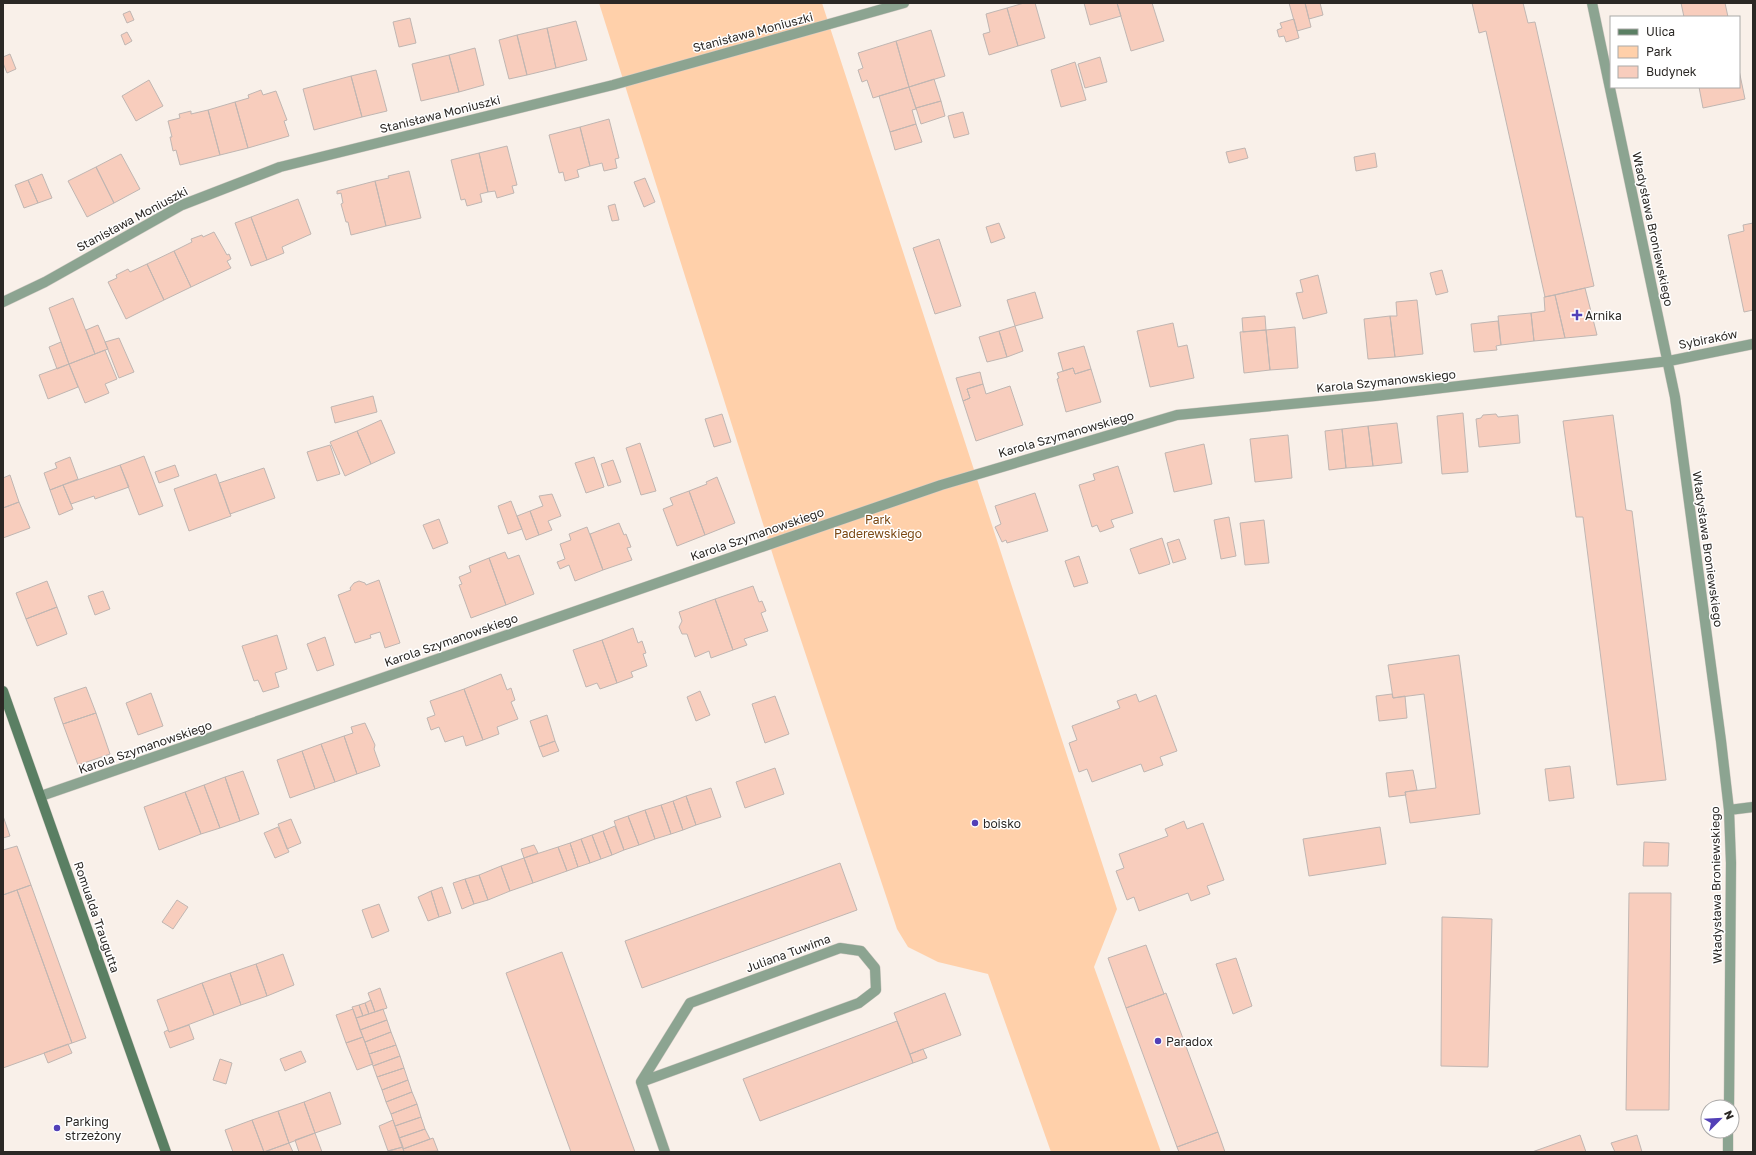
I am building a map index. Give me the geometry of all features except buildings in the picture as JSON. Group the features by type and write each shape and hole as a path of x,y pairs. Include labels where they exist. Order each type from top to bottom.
{"street":[{"name":"Stanisława Moniuszki","path":"3,302 45,282 182,205 280,167 613,85 904,3"},
{"name":"Władysława Broniewskiego","path":"1592,3 1610,86"},
{"name":"Władysława Broniewskiego","path":"1610,88 1669,360 1729,810 1731,863 1729,1099"},
{"name":"Sybiraków","path":"1669,360 1753,344"},
{"name":"Karola Szymanowskiego","path":"41,796 941,485 1177,415 1375,396 1669,360"},
{"name":"Romualda Traugutta","path":"3,691 166,1152"},
{"path":"1729,810 1753,807"},
{"name":"Juliana Tuwima","path":"840,948 862,951 875,968 876,990 859,1003 641,1082 690,1003 840,948"},
{"path":"641,1082 665,1152"},
{"path":"1728,1139 1728,1152"}],"green space":[{"name":"Park Paderewskiego","path":"599,3 822,3 1117,909 1094,967 1161,1152 1051,1152 988,974 938,962 908,947 897,929 776,565"}],"place":[{"name":"Arnika","path":"1577,315"},
{"name":"boisko","path":"975,823"},
{"name":"Paradox","path":"1158,1041"},
{"name":"Parking strzeżony","path":"57,1128"}]}
